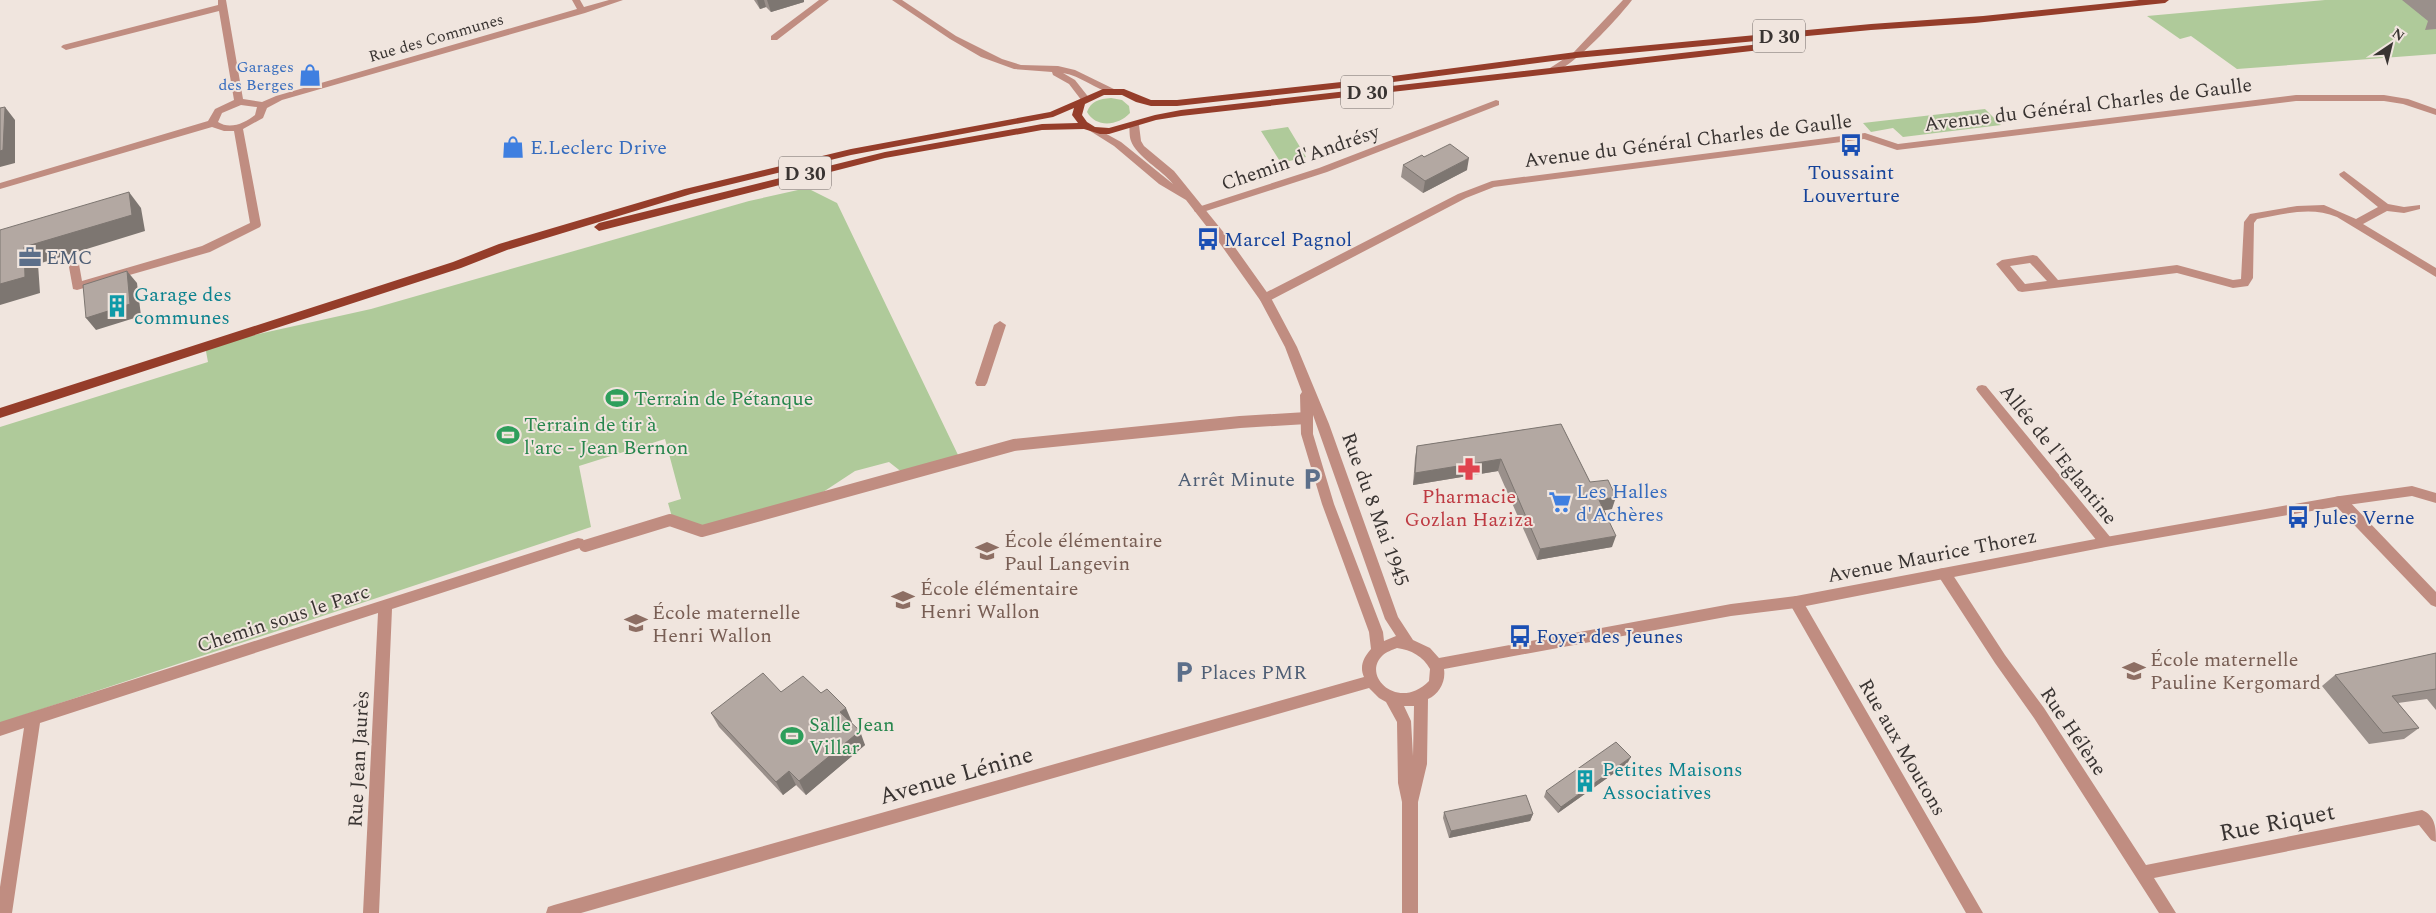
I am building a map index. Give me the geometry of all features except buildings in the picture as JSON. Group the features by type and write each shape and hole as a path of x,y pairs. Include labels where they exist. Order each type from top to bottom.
{"main road":[{"name":"D 30","path":"1135,124 1181,113 2165,0"},
{"name":"D 30","path":"1139,100 1164,104 1178,103 1378,81 1576,55 1871,27 1982,20"},
{"path":"1103,92 1124,92 1139,100 1144,111 1135,124 1112,132 1089,127 1077,115 1082,101 1103,92"},
{"name":"D 30","path":"457,265 503,247 699,189 851,152 1044,116 1082,101"},
{"name":"D 30","path":"0,413 457,265 671,208 876,157 1042,127 1089,127"}],"street":[{"path":"576,0 582,11"},
{"name":"Rue des Communes","path":"262,106 279,98 619,0"},
{"path":"774,38 825,0"},
{"path":"896,0 952,36 1002,63 1016,67 1070,72 1096,85 1114,91"},
{"path":"1553,70 1576,55 1628,0"},
{"path":"66,47 222,4 239,102"},
{"path":"1051,70 1072,82 1082,101"},
{"name":"Avenue du Général Charles de Gaulle","path":"1265,298 1469,193 1492,184 1865,136 1897,147 2276,100 2384,98 2434,108"},
{"path":"0,186 213,123 222,128 238,127 251,123 260,116 262,106 253,102 239,102 219,111 213,123"},
{"name":"Chemin d'Andrésy","path":"1199,210 1323,170 1496,103"},
{"name":"Rue du 8 Mai 1945","path":"1135,124 1136,141 1140,148 1170,173 1188,198 1225,242 1265,298 1291,347 1323,424 1392,619 1408,643"},
{"path":"75,267 77,286 206,249 256,226 238,127"},
{"name":"Rue du 8 Mai 1945","path":"1089,127 1116,143 1169,188 1188,198"},
{"path":"2344,174 2385,207 2404,210 2416,207"},
{"path":"2355,224 2385,207"},
{"path":"2055,283 2177,269 2233,284 2244,283 2247,268 2249,222 2254,216 2298,208 2324,208 2355,224 2436,273"},
{"path":"982,383 1000,324"},
{"name":"Rue du 8 Mai 1945","path":"1306,387 1307,434 1328,504 1376,632 1378,649"},
{"name":"Allée de l'Eglantine","path":"1982,389 2106,542"},
{"path":"582,545 670,520 702,531 1014,446 1240,422 1307,418"},
{"name":"Avenue Maurice Thorez","path":"1435,665 1731,610 1796,602 2106,542 2340,501 2412,491 2436,498"},
{"path":"2340,501 2436,601"},
{"name":"Chemin sous le Parc","path":"0,729 582,545"},
{"name":"Rue Hélène","path":"1944,573 2000,659 2039,712 2168,913"},
{"name":"Rue aux Moutons","path":"1796,602 1975,913"},
{"name":"Rue Jean Jaurès","path":"371,913 385,607"},
{"path":"1396,642 1408,643 1426,651 1435,665 1436,683 1421,698 1405,701 1392,699 1378,690 1371,681 1368,667 1370,658 1378,649 1396,642"},
{"name":"Avenue Lénine","path":"554,913 1371,681"},
{"path":"1410,802 1417,785 1422,740 1421,698"},
{"path":"1392,699 1404,721 1406,783 1410,802 1410,913"},
{"path":"4,913 33,719"},
{"name":"Rue Riquet","path":"2142,873 2422,818 2436,835"}],"green space":[{"path":"2325,0 2436,0 2436,54 2237,69 2191,36 2180,39 2147,16"},
{"path":"1111,98 1122,100 1129,106 1130,113 1119,121 1101,123 1096,121 1087,112 1096,101"},
{"path":"1985,109 2001,125 1903,137 1893,128 1871,132 1863,123"},
{"path":"1288,127 1306,157 1281,163 1261,131"},
{"path":"807,188 837,203 959,457 903,473 889,462 855,471 817,496 704,526 672,517 668,503 681,499 665,439 579,466 591,527 0,723 0,427 208,362 205,346 371,309 749,201"}],"place":[{"name":"Garages des Berges","path":"310,75"},
{"name":"Toussaint Louverture","path":"1851,145"},
{"name":"E.Leclerc Drive","path":"513,147"},
{"name":"Marcel Pagnol","path":"1208,239"},
{"name":"EMC","path":"30,257"},
{"name":"Garage des communes","path":"117,306"},
{"name":"Terrain de Pétanque","path":"617,398"},
{"name":"Terrain de tir à l'arc - Jean Bernon","path":"508,435"},
{"name":"Pharmacie Gozlan Haziza","path":"1469,469"},
{"name":"Arrêt Minute","path":"1312,479"},
{"name":"Les Halles d'Achères","path":"1560,502"},
{"name":"Jules Verne","path":"2298,517"},
{"name":"École élémentaire Paul Langevin","path":"987,551"},
{"name":"École élémentaire Henri Wallon","path":"903,600"},
{"name":"École maternelle Henri Wallon","path":"636,623"},
{"name":"Foyer des Jeunes","path":"1520,636"},
{"name":"École maternelle Pauline Kergomard","path":"2134,671"},
{"name":"Places PMR","path":"1184,672"},
{"name":"Salle Jean Villar","path":"792,736"},
{"name":"Petites Maisons Associatives","path":"1585,781"}]}
